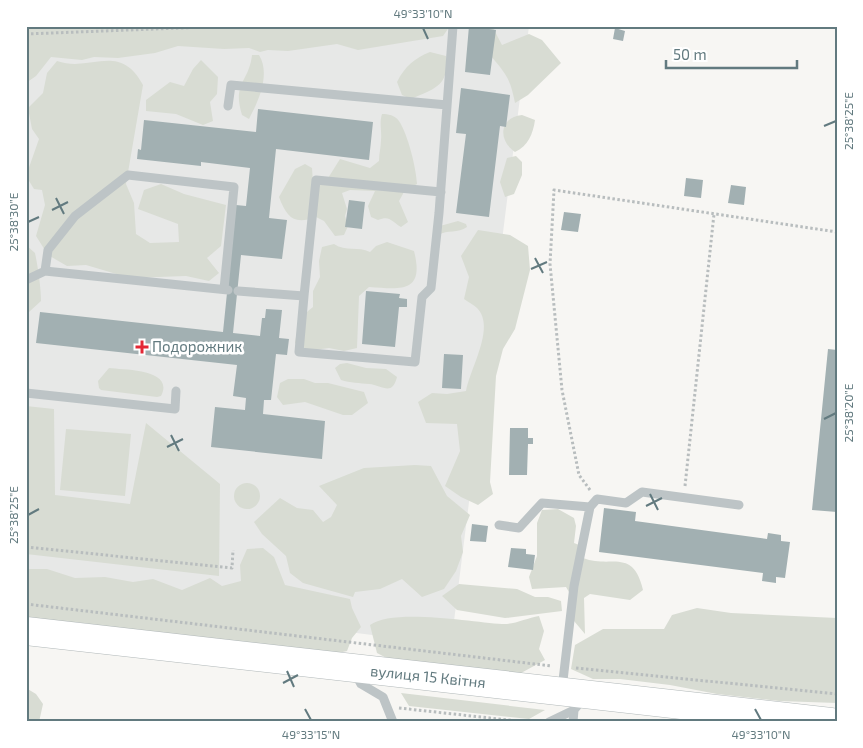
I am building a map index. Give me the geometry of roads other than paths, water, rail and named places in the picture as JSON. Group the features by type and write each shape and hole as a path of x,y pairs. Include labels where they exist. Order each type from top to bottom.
{"highway":[{"name":"вулиця 15 Квітня","path":"26,631 572,691 831,722"}],"lane":[{"path":"441,192 316,180 299,352 415,362 422,297 431,288 441,192 453,26"},
{"path":"228,106 231,85 447,105"},
{"path":"26,280 45,271 226,289 234,187 128,175 75,216 48,250 45,271"},
{"path":"238,291 304,296"},
{"path":"26,393 175,409 176,391"},
{"path":"573,722 574,586 590,507 597,499 626,503 642,492 739,504"},
{"path":"499,525 518,528 542,503 590,507"},
{"path":"352,668 361,684 383,697 393,722"},
{"path":"549,722 572,691"}],"place":[{"name":"Подорожник","path":"142,347"}]}
